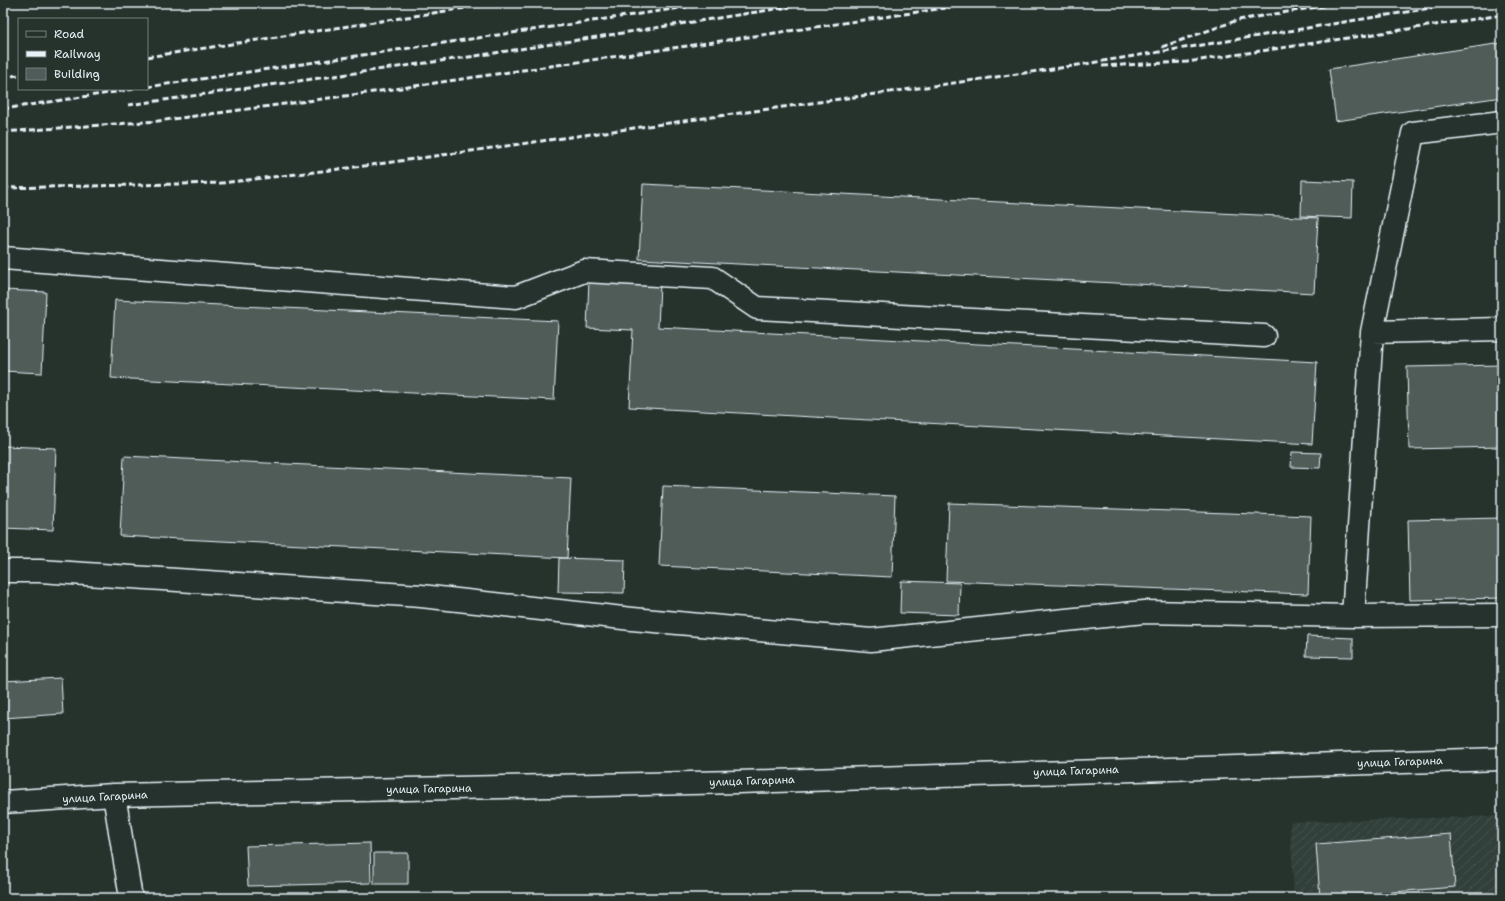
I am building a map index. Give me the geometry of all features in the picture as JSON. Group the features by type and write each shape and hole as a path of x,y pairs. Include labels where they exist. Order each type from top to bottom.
{"street":[{"path":"1353,616 1372,332 1413,134 1502,122"},
{"path":"3,258 516,298 584,271 713,278 757,308 1264,336"},
{"path":"1372,332 1502,329"},
{"path":"3,571 40,571 421,596 632,619 871,640 1144,612 1353,616 1502,615"},
{"name":"улица Гагарина","path":"3,802 114,796 738,782 1502,759"},
{"path":"114,796 131,898"}],"shaded area":[{"path":"1502,816 1502,898 1294,898 1290,822"}],"building":[{"path":"1502,43 1502,97 1336,121 1329,69"},
{"path":"1302,180 1353,182 1352,218 1301,216"},
{"path":"643,184 1318,218 1314,293 639,259"},
{"path":"589,280 660,284 658,327 1317,362 1312,444 629,407 633,330 587,328"},
{"path":"3,290 46,292 42,373 3,371"},
{"path":"115,300 558,321 554,400 111,378"},
{"path":"1502,365 1502,447 1409,449 1407,367"},
{"path":"3,446 56,448 53,530 3,528"},
{"path":"1292,452 1321,453 1320,468 1291,467"},
{"path":"124,456 571,478 567,558 120,536"},
{"path":"663,486 895,496 892,577 659,566"},
{"path":"949,503 1311,516 1308,594 946,581"},
{"path":"1502,518 1502,598 1410,600 1408,520"},
{"path":"559,558 625,560 624,593 558,592"},
{"path":"901,581 960,583 959,615 900,613"},
{"path":"1307,636 1353,638 1353,657 1306,656"},
{"path":"61,678 63,714 3,718 3,681"},
{"path":"1451,834 1455,887 1320,898 1316,844"},
{"path":"370,843 371,883 248,886 246,846"},
{"path":"374,853 408,853 408,884 374,884"}],"railway":[{"path":"148,57 498,3"},
{"path":"148,87 714,3"},
{"path":"128,105 469,57 814,3"},
{"path":"3,132 158,121 367,93 979,3"},
{"path":"1162,47 1238,20 1342,3"},
{"path":"3,188 222,183 364,166 1060,68 1462,3"},
{"path":"1102,66 1187,62 1502,15"},
{"path":"3,77 18,75"},
{"path":"3,109 128,90"}]}
